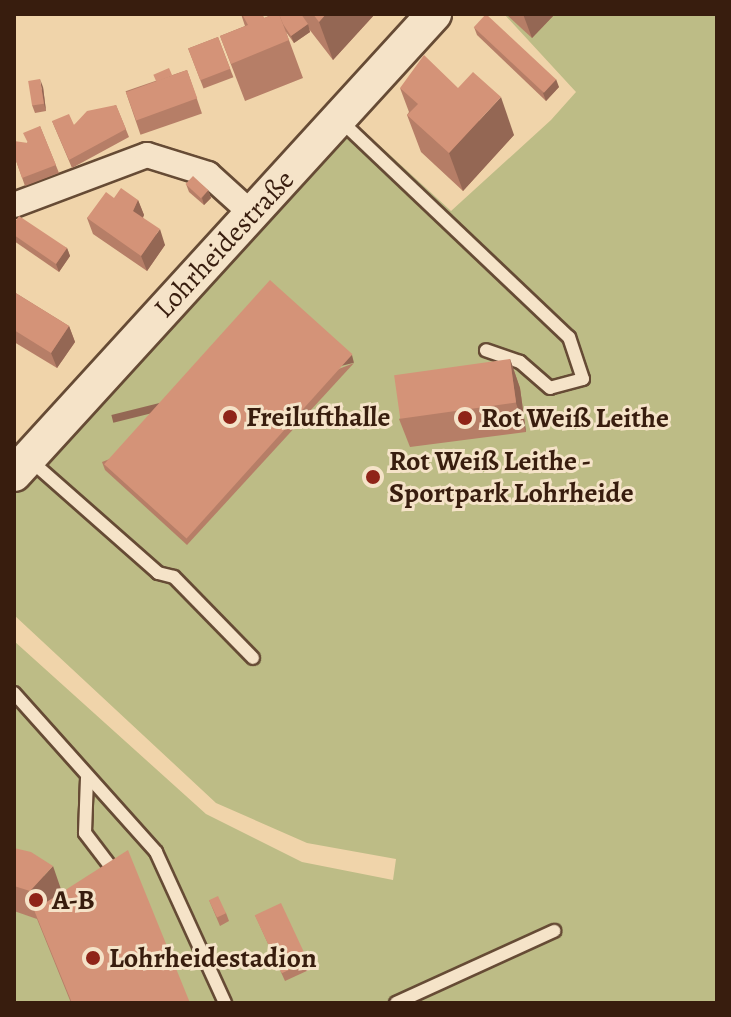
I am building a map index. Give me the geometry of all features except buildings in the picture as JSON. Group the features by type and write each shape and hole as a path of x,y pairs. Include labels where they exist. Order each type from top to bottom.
{"street":[{"name":"Lohrheidestraße","path":"21,466 434,14"},
{"path":"14,205 147,155 208,174 251,213"}],"lane":[{"path":"339,120 569,337 583,379 550,388 520,362 486,350"},
{"path":"21,466 158,573 174,577 253,658"},
{"path":"14,693 156,852 225,1003"},
{"path":"87,778 85,833 119,879"},
{"path":"396,1003 554,931"}],"shaded area":[{"name":"Rot Weiß Leithe - Sportpark Lohrheide","path":"504,14 717,14 717,1003 14,1003 14,641 206,814 302,862 393,880 396,859 307,843 216,803 14,615 14,494 354,122 451,211 551,120 576,92"}],"place":[{"name":"Freilufthalle","path":"230,417"},
{"name":"Rot Weiß Leithe","path":"465,418"},
{"name":"Rot Weiß Leithe - Sportpark Lohrheide","path":"373,477"},
{"name":"A-B","path":"36,900"},
{"name":"Lohrheidestadion","path":"93,958"}]}
